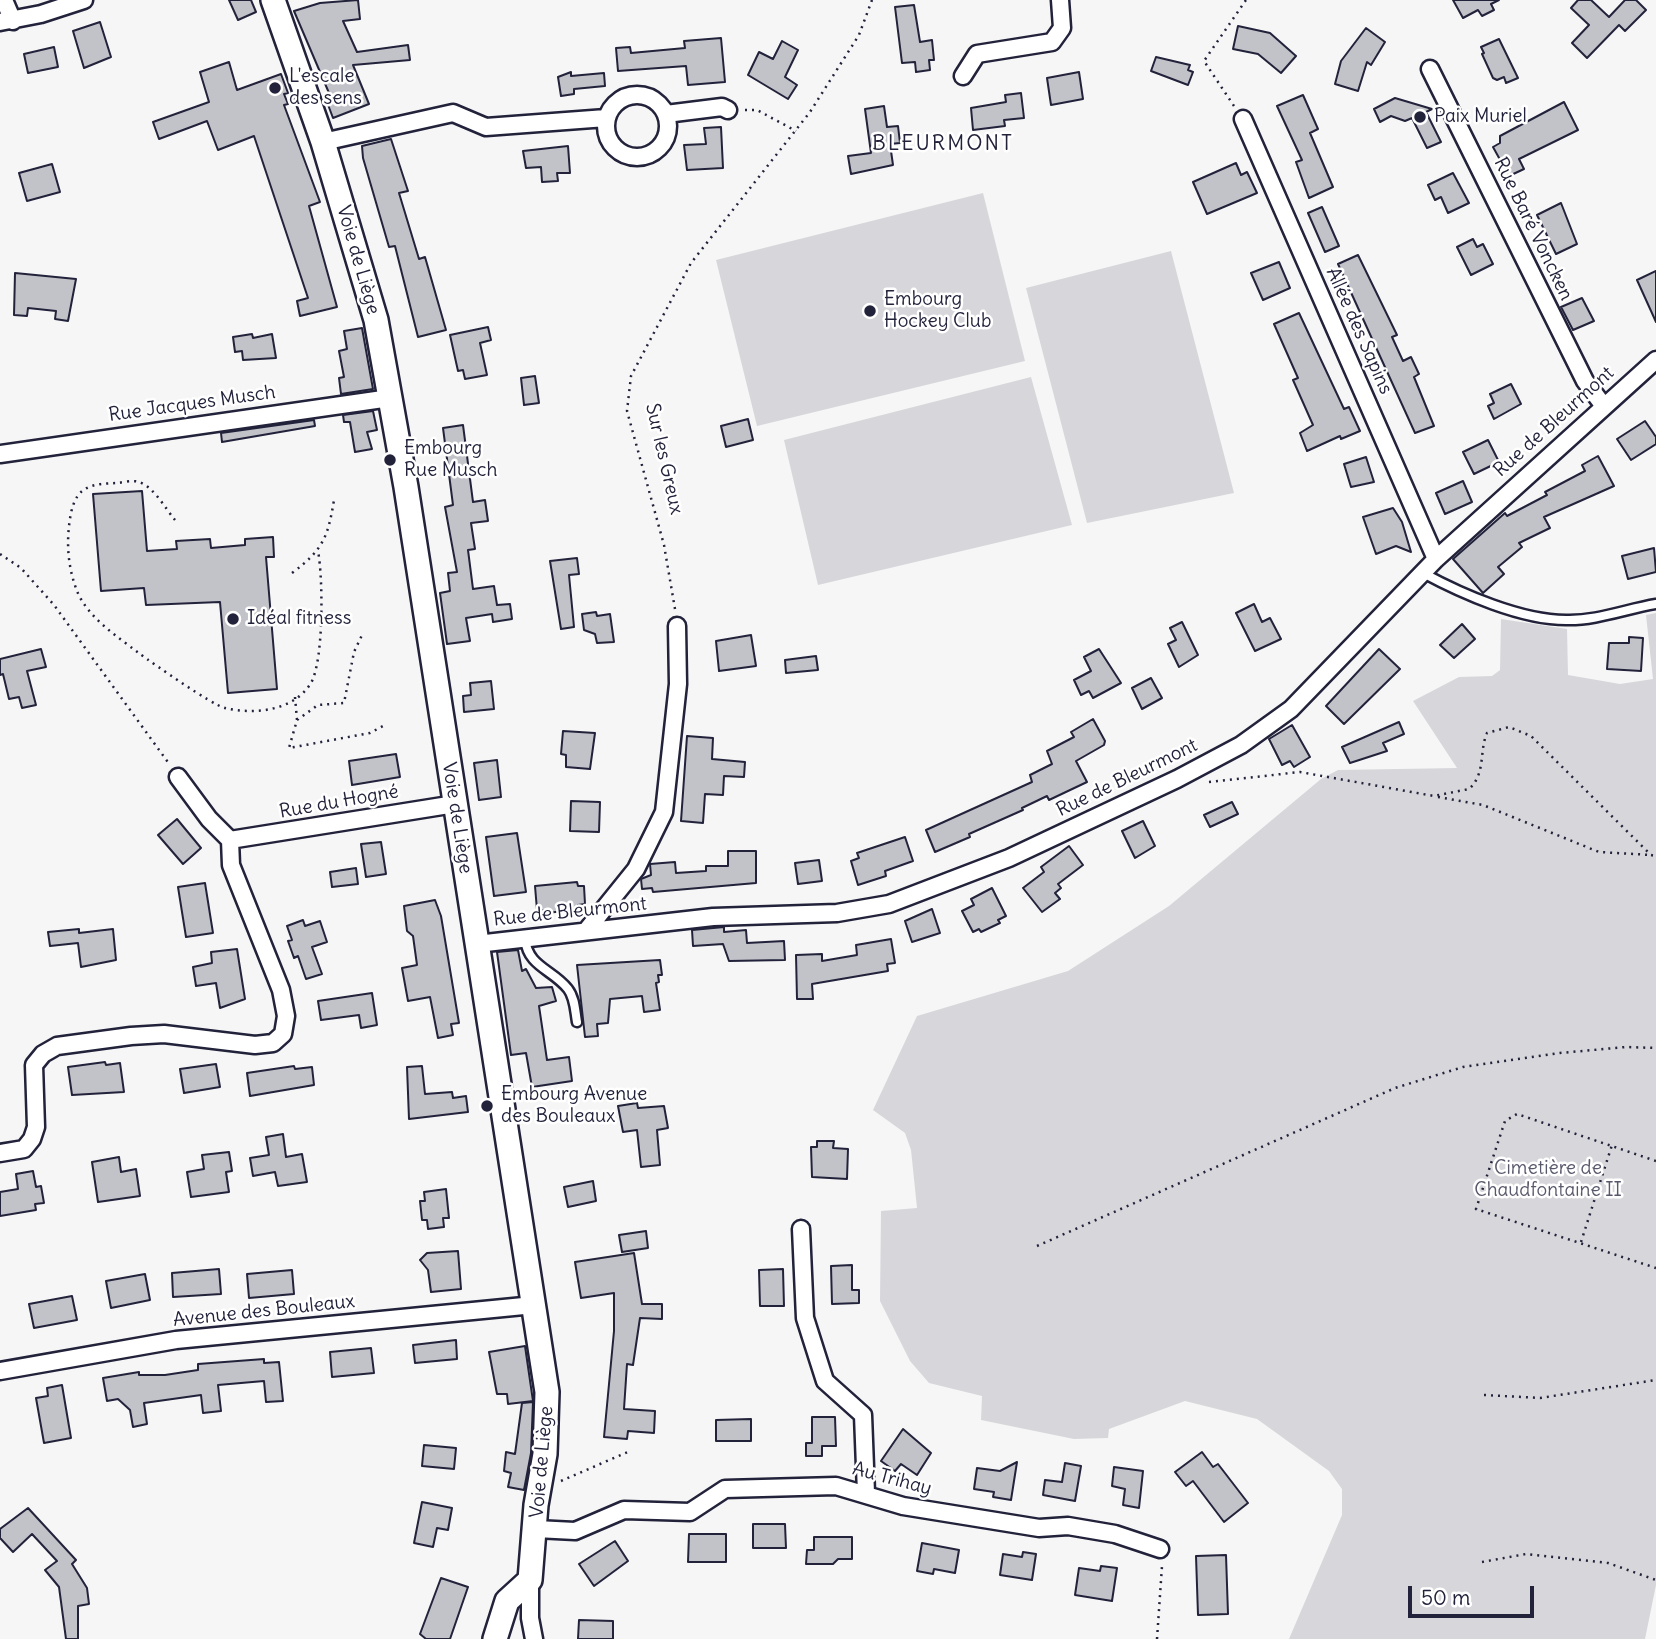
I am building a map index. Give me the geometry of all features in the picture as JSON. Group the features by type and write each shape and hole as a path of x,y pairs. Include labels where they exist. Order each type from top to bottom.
{"street":[{"path":"4,0 6,21 84,0"},
{"name":"Voie de Liège","path":"273,0 323,142 376,320 390,398 547,1392 530,1580"},
{"path":"963,76 977,54 1052,41 1062,28 1060,0"},
{"name":"Rue Baré Voncken","path":"1430,69 1584,380 1603,405"},
{"path":"639,95 656,101 666,114 666,140 659,149 647,156 627,157 612,146 606,136 606,118 620,99 639,95"},
{"path":"666,114 722,107 727,110"},
{"path":"323,142 453,113 486,127 606,118"},
{"name":"Allée des Sapins","path":"1243,119 1436,559"},
{"name":"Rue de Bleurmont","path":"477,944 713,917 837,913 889,904 1009,858 1177,779 1241,745 1292,709 1436,559 1603,405 1656,360"},
{"name":"Rue Jacques Musch","path":"0,454 390,398"},
{"path":"586,931 636,869 664,812 678,684 677,626"},
{"path":"0,1153 24,1149 32,1139 36,1127 34,1065 43,1054 57,1046 131,1035 164,1034 255,1045 273,1043 283,1034 286,1016 281,990 231,865 230,840 209,819 178,777"},
{"name":"Rue du Hogné","path":"230,840 455,804"},
{"path":"801,1229 805,1318 825,1381 863,1415 866,1493"},
{"name":"Avenue des Bouleaux","path":"0,1371 176,1340 534,1305"},
{"name":"Au Trihay","path":"536,1529 575,1531 624,1510 690,1512 725,1489 836,1486 903,1506 1039,1528 1068,1526 1115,1534 1160,1549"},
{"path":"495,1639 507,1601 530,1580"},
{"path":"530,1580 530,1618 534,1639"}],"lane":[{"path":"1423,573 1451,588 1548,619 1596,617 1656,604"},
{"path":"525,939 526,952 536,964 570,991 577,1022"}],"path":[{"name":"Sur les Greux","path":"677,626 664,545 627,411 631,376 691,263 796,131 859,35 872,0"},
{"path":"1243,119 1204,61 1246,0"},
{"path":"727,110 757,110 796,131"},
{"path":"175,520 150,489 138,481 86,486 77,494 71,512 67,555 78,593 102,625 158,667 223,708 256,711 287,705 311,682 319,649 321,594 318,551"},
{"path":"292,573 318,551 328,536 334,500"},
{"path":"0,554 22,568 69,623 178,777"},
{"path":"297,719 318,705 344,703 354,652 363,633"},
{"path":"295,697 297,719 289,748 370,733 383,726"},
{"path":"1434,796 1469,789 1474,785 1483,761 1483,742 1487,733 1509,726 1531,736 1654,856"},
{"path":"1177,779 1210,782 1300,772 1483,805 1599,852 1654,856"},
{"path":"1037,1246 1395,1088 1463,1068 1587,1051 1626,1047 1656,1048"},
{"path":"1656,1161 1517,1114 1505,1121 1476,1209 1656,1268"},
{"path":"1581,1243 1612,1145"},
{"path":"1484,1395 1540,1398 1656,1380"},
{"path":"540,1484 561,1481 630,1451"},
{"path":"1157,1639 1163,1570 1160,1549"},
{"path":"1482,1562 1526,1554 1608,1563 1656,1580"}],"green space":[{"name":"Embourg Hockey Club","path":"983,193 1025,361 757,426 716,260"},
{"path":"1171,251 1234,493 1087,523 1026,288"},
{"path":"1031,377 1072,525 818,585 784,440"},
{"name":"Cimetière de Chaudfontaine II","path":"1656,613 1656,1585 1645,1639 1289,1639 1342,1515 1342,1489 1329,1471 1257,1419 1185,1401 1109,1429 1108,1438 1074,1439 981,1420 982,1396 929,1383 910,1361 880,1301 881,1211 917,1208 911,1150 905,1133 873,1110 917,1016 1068,971 1169,906 1321,779 1338,770 1457,768 1413,701 1459,677 1492,676 1500,670 1501,619 1567,629 1568,675 1620,684 1653,679 1646,615"}],"building":[{"path":"229,0 251,0 256,12 238,20"},
{"path":"358,0 360,19 343,21 357,52 408,45 410,60 353,65 369,104 333,118 327,102 332,100 294,11 320,3"},
{"path":"1453,0 1499,0 1491,4 1494,10 1482,16 1478,10 1463,18"},
{"path":"1578,0 1591,0 1609,17 1625,0 1636,0 1646,10 1625,31 1619,25 1587,58 1572,43 1589,25 1571,8"},
{"path":"914,5 920,42 932,40 934,60 929,60 930,70 916,72 915,62 902,63 895,7"},
{"path":"100,22 111,57 84,68 73,31"},
{"path":"1238,26 1270,33 1296,56 1281,73 1258,54 1233,49"},
{"path":"1366,28 1385,42 1371,65 1367,62 1358,91 1335,84 1341,61"},
{"path":"721,38 725,82 688,85 686,66 618,71 616,48 630,47 631,53 685,48 684,41"},
{"path":"1499,39 1518,78 1506,83 1504,77 1497,80 1493,78 1482,54 1484,53 1481,47"},
{"path":"782,41 798,50 785,77 797,85 788,99 748,75 759,52 773,59"},
{"path":"54,47 58,67 28,73 24,54"},
{"path":"1156,57 1190,65 1188,70 1193,72 1188,85 1151,71"},
{"path":"229,62 237,90 281,74 288,93 284,94 288,104 284,105 320,202 309,206 337,307 300,316 297,301 308,298 254,136 218,150 207,121 159,139 153,122 209,102 200,72"},
{"path":"571,72 571,76 604,73 605,86 574,89 574,94 561,96 558,77"},
{"path":"1079,72 1083,99 1051,105 1047,78"},
{"path":"1021,93 1024,118 1004,120 1005,126 973,130 971,108 1006,102 1005,95"},
{"path":"1303,95 1318,129 1310,133 1333,187 1309,198 1296,162 1302,160 1277,106"},
{"path":"1395,98 1432,109 1426,112 1441,142 1427,148 1412,118 1405,121 1391,116 1380,122 1374,109"},
{"path":"1564,102 1578,130 1519,159 1524,169 1509,176 1493,147 1500,143 1500,136"},
{"path":"884,106 887,127 898,126 900,143 890,144 893,165 851,174 848,156 871,153 865,109"},
{"path":"721,127 723,168 687,170 684,145 706,144 704,128"},
{"path":"391,139 408,191 399,193 419,259 425,257 446,330 418,337 395,246 389,247 363,158 362,146"},
{"path":"568,146 570,173 557,173 558,181 542,182 541,167 526,168 523,151"},
{"path":"1236,163 1241,175 1247,172 1257,193 1207,214 1193,182"},
{"path":"52,164 60,192 27,201 19,173"},
{"path":"1453,173 1469,203 1448,213 1441,197 1435,200 1428,185"},
{"path":"1561,203 1577,244 1556,254 1537,215"},
{"path":"1322,207 1339,246 1325,252 1308,213"},
{"path":"1473,239 1477,247 1483,244 1493,264 1471,275 1457,247"},
{"path":"1358,255 1397,335 1392,337 1403,361 1411,357 1419,374 1414,377 1434,426 1415,433 1338,264"},
{"path":"1279,262 1290,288 1263,300 1251,273"},
{"path":"1656,271 1656,322 1637,280"},
{"path":"15,273 76,279 68,321 55,319 56,311 28,308 27,316 14,315"},
{"path":"1582,298 1594,321 1573,330 1561,307"},
{"path":"1299,313 1344,409 1349,407 1360,431 1341,439 1340,436 1307,451 1300,433 1313,425 1293,380 1298,378 1274,324"},
{"path":"488,327 491,340 480,343 487,375 465,379 463,370 458,371 450,335"},
{"path":"362,328 373,389 341,394 339,378 344,377 339,351 347,349 344,331"},
{"path":"252,334 253,338 272,334 276,358 243,360 242,351 235,352 233,337"},
{"path":"535,376 539,403 524,405 521,378"},
{"path":"1511,384 1521,404 1494,419 1488,406 1494,403 1490,394"},
{"path":"373,411 377,430 367,432 372,449 355,452 350,422 344,422 343,415"},
{"path":"748,419 753,440 726,447 721,426"},
{"path":"314,420 315,426 222,442 221,433"},
{"path":"1645,421 1656,437 1656,444 1631,460 1617,439"},
{"path":"463,425 473,502 485,500 488,521 471,523 475,549 468,550 473,589 494,586 497,605 510,604 512,619 493,622 492,614 466,618 470,641 447,644 440,593 450,591 448,573 457,572 445,507 453,505 443,428"},
{"path":"1488,440 1499,462 1474,474 1463,452"},
{"path":"1598,456 1614,486 1544,517 1550,528 1519,543 1522,547 1498,567 1504,574 1483,593 1453,559 1505,513 1507,516 1547,495 1545,492 1585,471 1582,465"},
{"path":"1366,457 1374,482 1351,487 1344,464"},
{"path":"1463,481 1472,502 1445,514 1436,493"},
{"path":"142,491 147,551 177,549 176,541 210,539 211,548 245,545 245,539 273,537 274,557 266,557 277,689 228,693 220,602 146,605 144,588 101,591 93,494"},
{"path":"1393,508 1402,522 1411,552 1396,546 1376,554 1363,517"},
{"path":"1654,548 1656,572 1628,579 1622,556"},
{"path":"577,558 579,574 569,575 574,627 561,629 550,561"},
{"path":"1254,604 1262,622 1270,618 1281,639 1255,651 1236,613"},
{"path":"596,612 597,616 610,614 614,642 597,643 595,634 584,630 582,614"},
{"path":"1182,622 1198,655 1179,667 1168,644 1176,640 1170,628"},
{"path":"1462,624 1475,639 1454,658 1440,645"},
{"path":"751,635 756,666 719,671 716,641"},
{"path":"1629,637 1643,638 1641,671 1607,669 1609,643 1629,643"},
{"path":"41,649 46,667 27,671 36,705 22,708 19,697 9,699 3,674 0,675 0,659"},
{"path":"1099,649 1121,683 1093,698 1089,691 1081,695 1074,680 1091,671 1084,657"},
{"path":"1379,649 1400,669 1344,724 1326,706"},
{"path":"816,656 818,670 786,673 785,660"},
{"path":"1151,678 1162,698 1142,709 1132,688"},
{"path":"491,681 494,709 464,712 463,696 471,695 470,683"},
{"path":"1093,719 1105,741 1104,745 1076,761 1087,782 1049,800 1047,796 969,834 970,837 935,852 926,830 1032,782 1030,775 1052,764 1047,751 1074,737 1071,732"},
{"path":"1399,722 1404,734 1383,743 1387,751 1350,763 1342,747"},
{"path":"1292,725 1310,757 1294,767 1290,761 1282,765 1269,739"},
{"path":"563,731 595,733 590,769 566,767 566,755 561,754"},
{"path":"687,736 713,738 712,759 745,762 744,777 724,776 723,795 705,794 703,823 681,821"},
{"path":"396,754 400,777 352,785 349,761"},
{"path":"497,760 501,797 479,800 474,763"},
{"path":"571,801 600,802 599,832 570,831"},
{"path":"1232,802 1238,814 1210,827 1204,815"},
{"path":"177,819 201,848 183,864 158,835"},
{"path":"1143,821 1155,846 1135,858 1122,831"},
{"path":"517,833 526,892 494,896 486,837"},
{"path":"905,837 913,861 885,871 886,876 858,885 851,861 859,858 857,853"},
{"path":"381,842 386,874 366,877 361,844"},
{"path":"1069,846 1083,865 1058,884 1061,888 1055,893 1060,899 1042,912 1023,888 1044,872 1041,867"},
{"path":"728,851 756,851 756,883 653,892 652,888 642,889 641,879 651,875 650,864 675,862 676,873 706,871 706,866 728,866"},
{"path":"819,860 822,881 798,884 795,863"},
{"path":"356,868 358,884 332,887 330,872"},
{"path":"577,882 578,886 584,886 585,904 578,905 579,910 544,913 544,910 537,910 535,886"},
{"path":"205,883 213,933 186,937 178,887"},
{"path":"992,888 1006,916 998,920 1000,923 981,932 979,929 973,932 962,911 974,905 971,899"},
{"path":"435,900 441,916 459,1023 451,1024 453,1035 438,1038 430,997 408,1001 402,968 417,965 413,936 407,931 404,906"},
{"path":"932,909 940,933 912,942 905,921"},
{"path":"303,920 305,926 320,921 327,942 312,947 322,974 306,979 298,956 294,958 288,941 292,940 287,926"},
{"path":"724,927 724,932 746,930 747,943 784,941 785,960 729,961 723,944 693,946 692,930"},
{"path":"79,929 79,933 113,929 116,960 81,967 78,943 50,946 48,932"},
{"path":"891,939 895,963 887,964 888,971 812,984 813,999 797,999 796,955 822,954 822,961 857,955 856,945"},
{"path":"237,949 245,999 220,1008 216,983 196,986 193,967 212,963 211,952"},
{"path":"518,950 522,971 526,969 536,988 552,987 556,1001 539,1006 547,1060 569,1057 572,1081 532,1087 526,1053 511,1055 497,952"},
{"path":"660,960 662,975 658,975 659,982 656,983 660,1010 644,1012 642,996 610,999 608,1023 597,1024 598,1036 585,1037 577,965"},
{"path":"372,993 377,1025 361,1028 359,1015 321,1020 318,1001"},
{"path":"105,1062 106,1065 120,1063 124,1092 72,1095 68,1067"},
{"path":"216,1064 220,1087 184,1093 180,1069"},
{"path":"294,1066 295,1069 312,1067 314,1085 250,1096 247,1073"},
{"path":"422,1066 425,1094 452,1092 453,1098 466,1096 468,1112 409,1119 407,1067"},
{"path":"637,1103 638,1108 664,1106 668,1128 657,1130 660,1165 641,1167 637,1130 623,1132 618,1106"},
{"path":"283,1134 286,1157 302,1154 307,1182 278,1186 275,1172 253,1176 250,1158 269,1155 266,1137"},
{"path":"817,1141 834,1141 833,1148 848,1149 847,1179 812,1177 811,1147 817,1147"},
{"path":"229,1152 232,1171 226,1172 229,1192 191,1197 187,1172 204,1169 202,1155"},
{"path":"119,1157 121,1172 136,1169 140,1196 98,1202 92,1162"},
{"path":"33,1171 36,1187 41,1186 44,1203 35,1204 36,1210 0,1216 0,1192 18,1189 16,1174"},
{"path":"593,1181 596,1201 568,1207 564,1187"},
{"path":"446,1189 449,1218 443,1218 444,1227 428,1229 427,1220 422,1220 420,1201 425,1201 424,1192"},
{"path":"646,1231 648,1248 622,1252 619,1235"},
{"path":"458,1251 461,1289 431,1292 428,1270 420,1260 427,1253"},
{"path":"634,1253 642,1304 662,1304 662,1319 640,1318 633,1365 627,1364 624,1409 655,1411 654,1433 628,1431 627,1439 604,1437 614,1331 614,1293 581,1298 575,1262"},
{"path":"852,1265 852,1290 859,1290 859,1303 832,1304 831,1266"},
{"path":"219,1269 221,1294 173,1297 172,1273"},
{"path":"783,1269 784,1306 760,1306 759,1270"},
{"path":"292,1270 294,1294 249,1298 247,1274"},
{"path":"145,1274 150,1300 111,1308 106,1281"},
{"path":"72,1296 77,1320 34,1328 29,1304"},
{"path":"456,1340 457,1359 415,1363 413,1345"},
{"path":"525,1346 533,1401 508,1404 507,1394 497,1394 489,1352"},
{"path":"371,1348 374,1373 332,1377 330,1352"},
{"path":"264,1359 264,1363 279,1362 283,1401 266,1402 264,1381 218,1385 221,1411 203,1413 201,1395 144,1403 147,1424 133,1427 130,1410 118,1399 107,1401 103,1378 139,1372 139,1375 165,1375 198,1370 198,1364"},
{"path":"62,1385 71,1438 44,1443 36,1398 48,1396 47,1388"},
{"path":"533,1402 531,1453 524,1490 508,1487 511,1473 504,1471 506,1452 515,1454 522,1403"},
{"path":"812,1417 835,1417 836,1446 822,1446 822,1456 806,1456 806,1443 812,1443"},
{"path":"751,1419 751,1441 716,1441 716,1420"},
{"path":"903,1429 931,1453 917,1475 901,1464 895,1471 881,1461"},
{"path":"424,1445 456,1448 454,1469 422,1466"},
{"path":"1202,1452 1213,1467 1218,1464 1248,1503 1224,1522 1193,1481 1186,1486 1175,1472"},
{"path":"1017,1462 1011,1500 993,1497 994,1492 974,1489 977,1468 1000,1471"},
{"path":"1065,1463 1081,1466 1075,1501 1043,1495 1045,1480 1062,1482"},
{"path":"1114,1467 1143,1471 1139,1508 1123,1505 1125,1489 1112,1486"},
{"path":"422,1502 452,1508 448,1530 437,1528 433,1547 414,1543"},
{"path":"28,1508 76,1560 72,1564 87,1588 89,1604 78,1606 78,1639 66,1639 59,1587 45,1570 57,1561 32,1534 13,1552 0,1538 0,1529"},
{"path":"753,1524 785,1524 786,1548 753,1548"},
{"path":"689,1534 726,1534 726,1562 688,1562"},
{"path":"814,1537 852,1537 852,1559 838,1559 833,1564 806,1564 807,1550 814,1550"},
{"path":"615,1541 628,1561 594,1586 579,1564"},
{"path":"922,1543 959,1550 955,1573 934,1569 933,1574 917,1571"},
{"path":"1023,1552 1036,1554 1032,1580 1000,1575 1003,1554 1022,1557"},
{"path":"1226,1555 1228,1614 1198,1615 1196,1556"},
{"path":"1101,1566 1117,1568 1112,1601 1075,1595 1079,1568 1100,1571"},
{"path":"441,1578 468,1587 450,1639 426,1639 420,1634"},
{"path":"579,1620 613,1621 613,1639 578,1639"}],"place":[{"name":"L'escale des sens","path":"275,88"},
{"name":"Paix Muriel","path":"1420,117"},
{"name":"Embourg Hockey Club","path":"870,311"},
{"name":"Embourg Rue Musch","path":"390,460"},
{"name":"Idéal fitness","path":"233,619"},
{"name":"Embourg Avenue des Bouleaux","path":"487,1106"}],"district":[{"name":"BLEURMONT","path":"943,144"}]}
